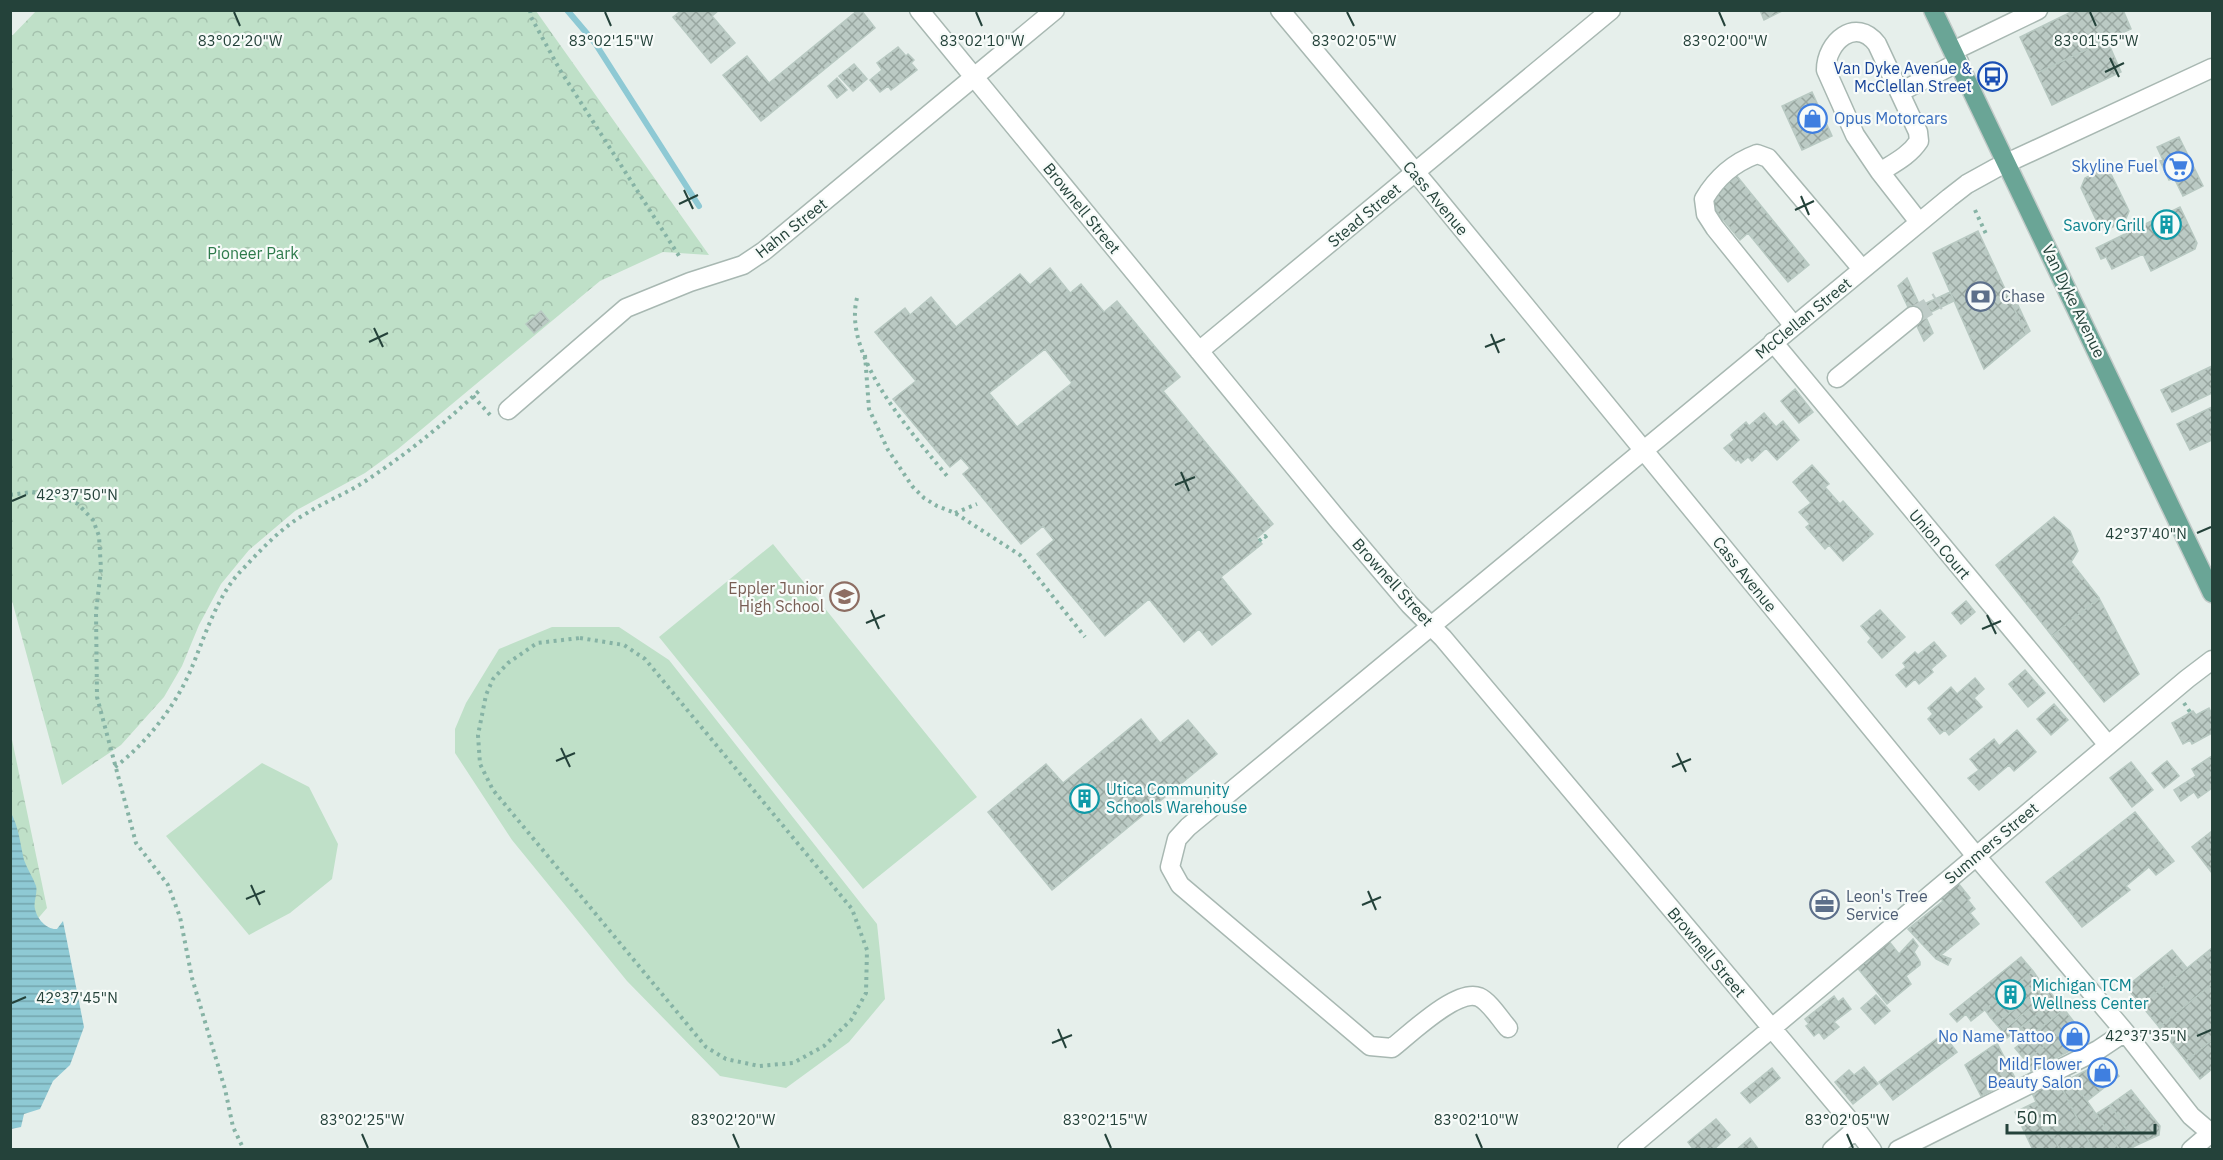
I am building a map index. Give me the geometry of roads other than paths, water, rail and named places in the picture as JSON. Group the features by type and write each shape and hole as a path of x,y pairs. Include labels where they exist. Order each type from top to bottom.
{"main road":[{"name":"Van Dyke Avenue","path":"1933,10 2212,593"}],"street":[{"name":"Brownell Street","path":"919,10 1345,529 1430,625 1872,1149"},
{"name":"Hahn Street","path":"502,415 627,308 690,282 743,265 764,251 1055,10"},
{"name":"Cass Avenue","path":"1280,10 1976,856 2125,1032 2191,1116 2212,1133"},
{"name":"Stead Street","path":"1199,351 1611,10"},
{"path":"1899,92 2038,10"},
{"path":"1880,172 1908,154 1919,141 1918,132 1877,44 1871,36 1863,32 1851,33 1831,48 1826,59 1826,70 1856,135 1880,172 1919,222"},
{"name":"McClellan Street","path":"1508,1028 1480,998 1469,996 1455,1000 1392,1048 1370,1046 1180,885 1170,867 1177,838 1430,625 1967,184 2007,163 2212,68"},
{"path":"1794,326 1706,214 1704,199 1713,184 1731,167 1757,154 1768,158 1862,269"},
{"path":"1837,378 1912,316"},
{"name":"Union Court","path":"1773,342 2108,745"},
{"name":"Summers Street","path":"1627,1149 2212,660"},
{"path":"1898,1149 2098,1050 2125,1032"},
{"path":"1832,1149 1856,1129"},
{"path":"2191,1149 2212,1133"}],"water":[{"path":"10,811 24,860 36,886 36,913 46,926 53,929 57,929 63,921 84,1027 70,1065 53,1081 40,1109 24,1114 21,1127 11,1129"}],"waterway":[{"path":"567,10 595,43 699,206"}],"tunnel":[{"path":"1913,316 1938,301"}],"place":[{"name":"Van Dyke Avenue & McClellan Street","path":"1993,77"},
{"name":"Opus Motorcars","path":"1813,118"},
{"name":"Skyline Fuel","path":"2179,166"},
{"name":"Savory Grill","path":"2166,225"},
{"name":"Chase","path":"1980,296"},
{"name":"Eppler Junior High School","path":"845,597"},
{"name":"Utica Community Schools Warehouse","path":"1085,798"},
{"name":"Leon's Tree Service","path":"1825,905"},
{"name":"Michigan TCM Wellness Center","path":"2011,994"},
{"name":"No Name Tattoo","path":"2075,1036"},
{"name":"Mild Flower Beauty Salon","path":"2103,1073"}],"park label":[{"name":"Pioneer Park","path":"253,253"}]}
